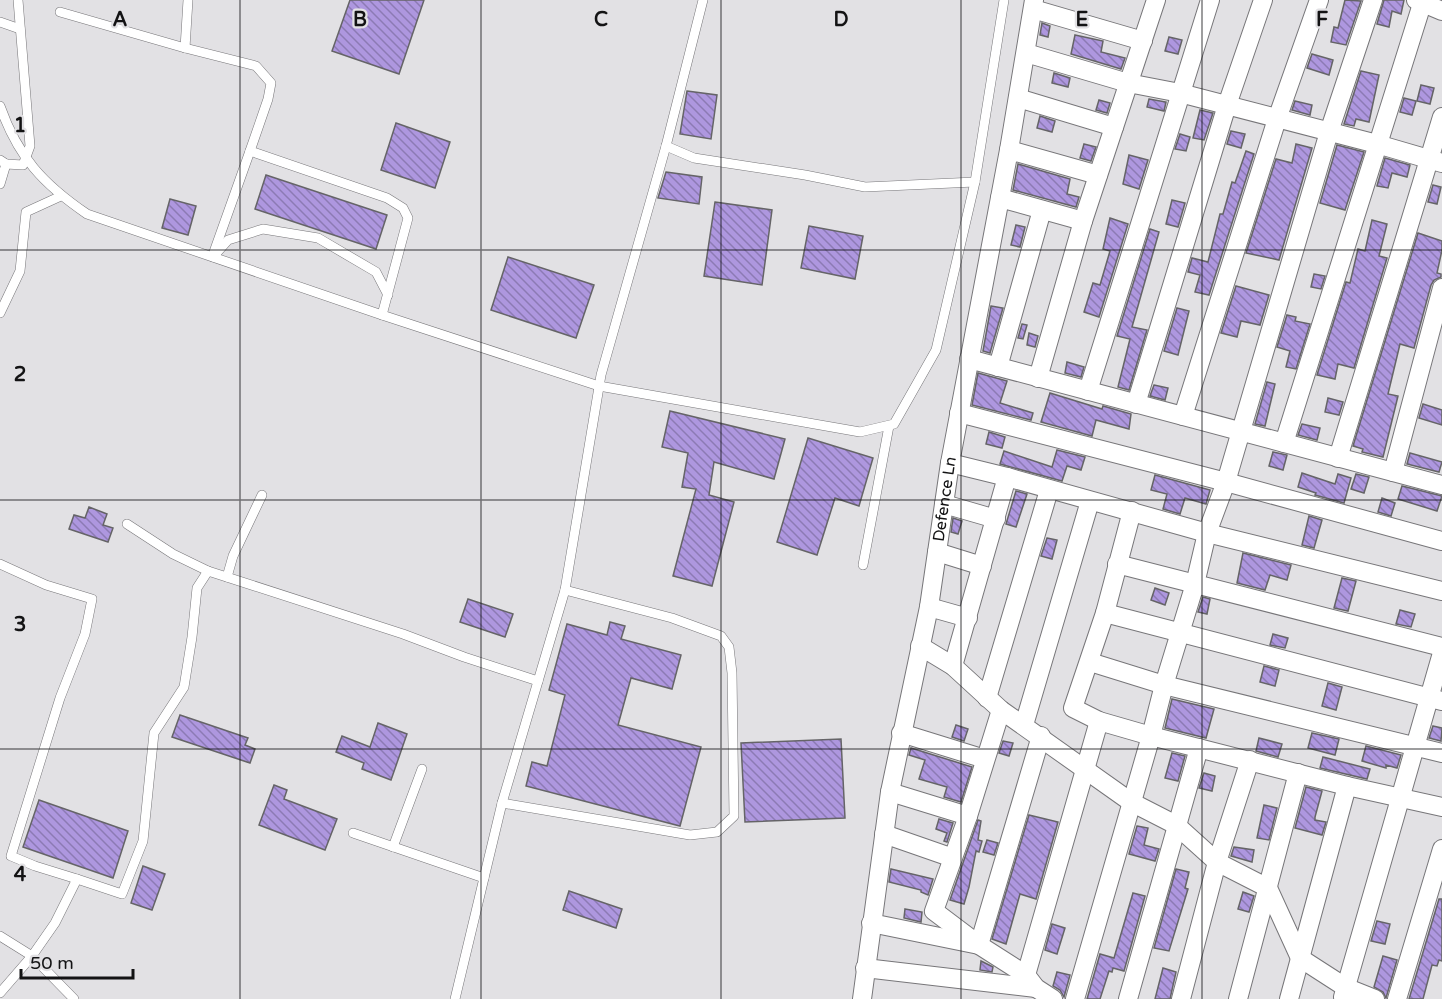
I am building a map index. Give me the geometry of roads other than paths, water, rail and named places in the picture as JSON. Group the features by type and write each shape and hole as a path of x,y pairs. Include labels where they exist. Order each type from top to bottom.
{"street":[{"path":"1088,391 1210,0"},
{"path":"1136,404 1227,105 1263,0"},
{"path":"1183,416 1277,119 1319,0"},
{"path":"1075,999 1195,584 1207,533 1226,482 1329,132 1373,0"},
{"path":"1038,378 1083,220 1154,1"},
{"path":"1284,443 1419,2 1442,11"},
{"path":"1034,5 1143,40"},
{"name":"Defence Ln","path":"862,999 890,792 928,608 950,463 1034,5"},
{"path":"1026,53 1128,83 1180,93 1435,161"},
{"path":"1018,98 1114,127"},
{"path":"1338,458 1435,161 1442,117"},
{"path":"1009,150 1098,175"},
{"path":"1000,198 1083,220"},
{"path":"998,367 1041,210"},
{"path":"1393,472 1442,288"},
{"path":"969,359 1338,458 1441,483"},
{"path":"959,413 1442,541"},
{"path":"950,463 1207,533 1442,591"},
{"path":"953,666 1007,477"},
{"path":"987,698 1049,490"},
{"path":"1024,725 1090,501"},
{"path":"944,504 996,519"},
{"path":"1132,511 1105,613 1090,662 1072,708 1099,720 1151,736 1347,786 1442,807"},
{"path":"937,552 982,566"},
{"path":"1117,564 1442,647"},
{"path":"928,608 968,618"},
{"path":"1105,613 1435,700"},
{"path":"920,646 953,666 1001,710 1041,736 1131,802 1176,825 1217,862 1268,888 1300,958 1344,993 1375,999"},
{"path":"1344,993 1415,746 1435,700 1442,653"},
{"path":"1090,662 1164,685 1442,753"},
{"path":"1001,710 968,816 934,911 1053,999"},
{"path":"1031,982 1084,768 1099,720"},
{"path":"901,733 985,759"},
{"path":"979,945 1041,736"},
{"path":"1128,999 1199,748"},
{"path":"1181,999 1217,862 1250,760"},
{"path":"1238,999 1298,773"},
{"path":"1289,999 1347,786"},
{"path":"890,792 968,816"},
{"path":"884,834 953,858"},
{"path":"1397,999 1442,849"},
{"path":"872,923 979,945"},
{"path":"865,968 1031,982"}],"lane":[{"path":"0,184 3,162 23,165 30,146 18,0"},
{"path":"185,48 188,0"},
{"path":"455,999 502,803 565,590 599,386 666,146 703,0"},
{"path":"0,106 10,133 25,159 61,196 87,214 599,386 860,432 894,424 936,350 975,183 1004,0"},
{"path":"60,12 256,66 271,83 268,99 213,257"},
{"path":"0,22 20,29"},
{"path":"666,146 694,159 865,187 975,183"},
{"path":"250,151 387,198 403,208 408,218 382,315"},
{"path":"0,313 20,271 26,212 61,196"},
{"path":"213,257 228,240 263,229 318,238 376,272 387,296"},
{"path":"863,566 888,426"},
{"path":"227,577 232,556 262,495"},
{"path":"127,524 173,554 208,571 302,600 538,681"},
{"path":"0,564 46,585 92,599 85,634 60,698 11,856 122,894 143,841 154,733 184,687 197,588 208,571"},
{"path":"502,803 690,835 717,832 734,816 732,673 729,647 721,636 672,618 565,590"},
{"path":"393,847 422,769"},
{"path":"353,833 484,878"},
{"path":"0,993 32,956 55,923 77,879"},
{"path":"0,936 32,956 74,999"}]}
